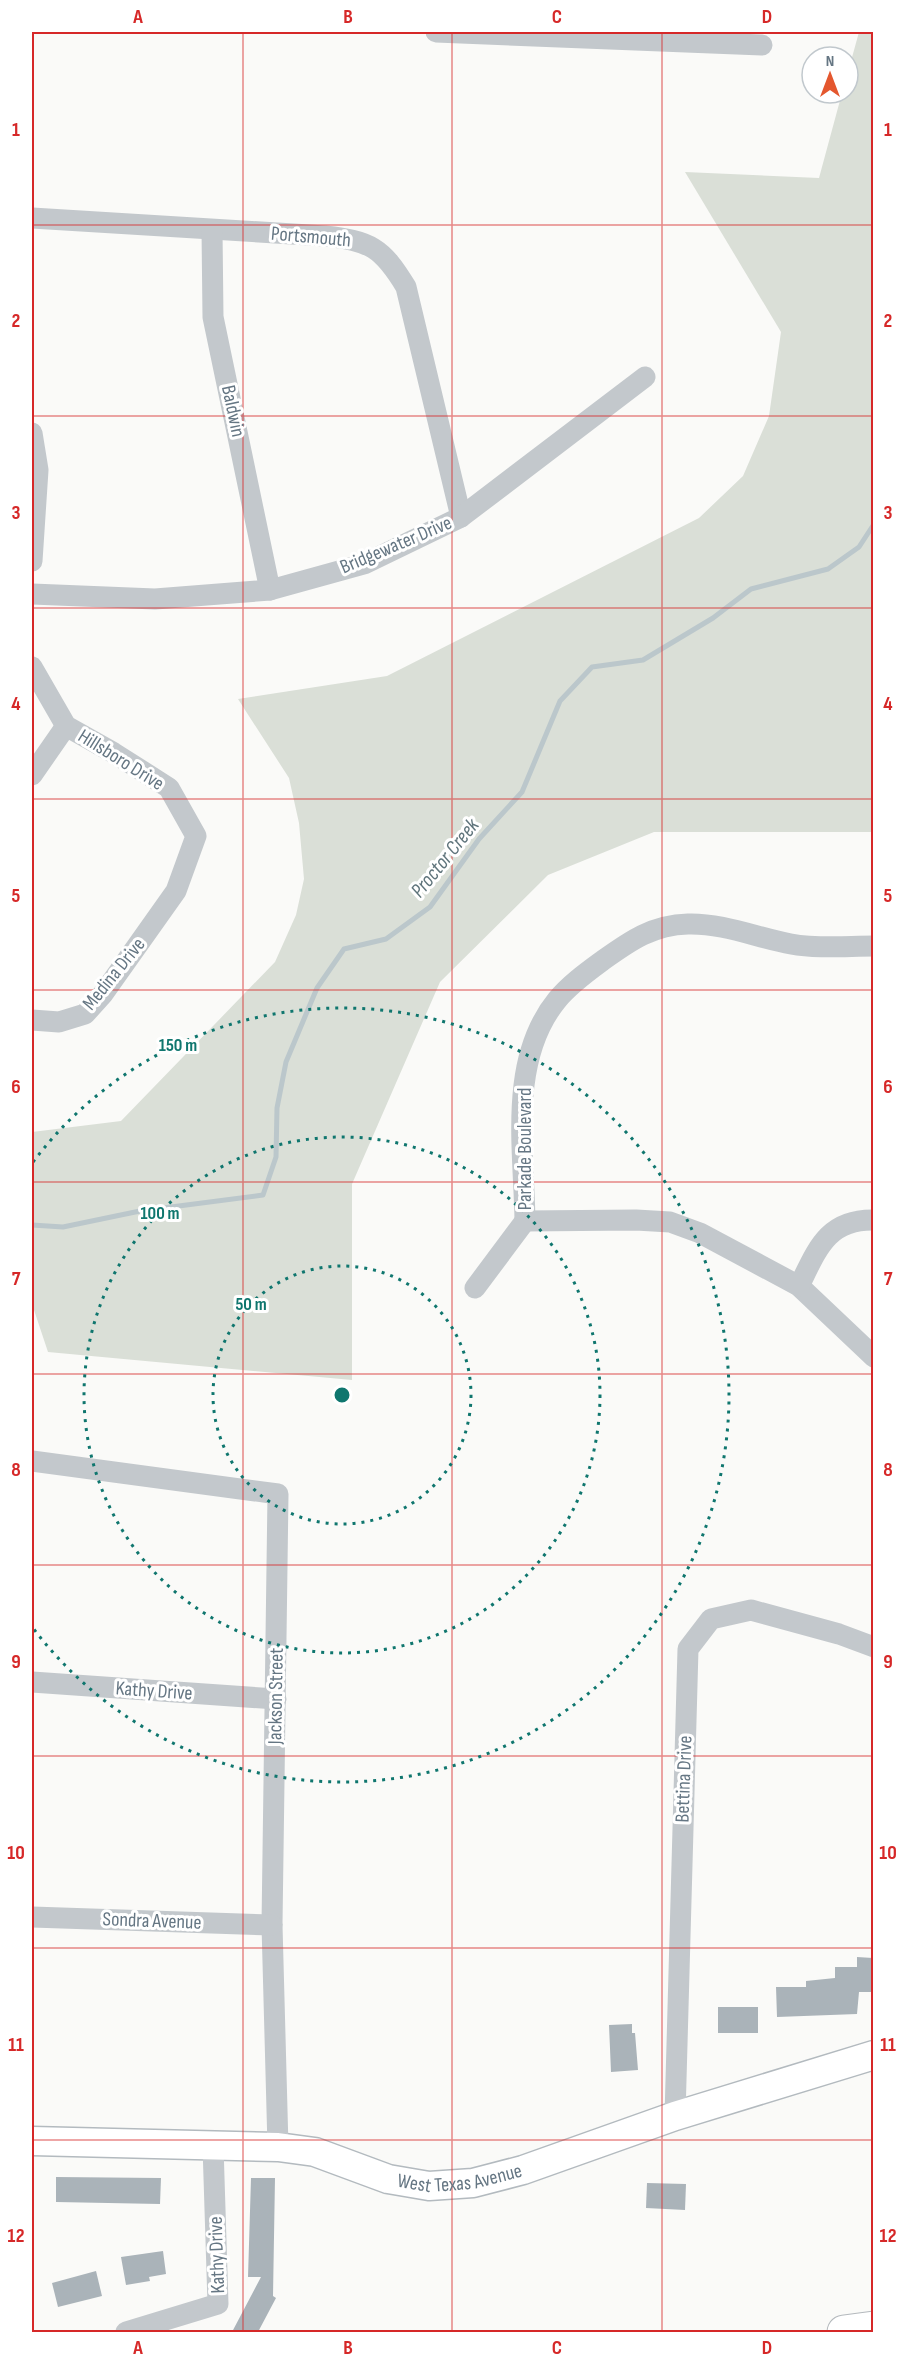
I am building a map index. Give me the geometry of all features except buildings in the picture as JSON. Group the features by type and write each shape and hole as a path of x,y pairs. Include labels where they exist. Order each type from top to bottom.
{"highway":[{"path":"844,2332 873,2328"}],"street":[{"path":"436,32 532,34 762,45"},
{"name":"Portsmouth","path":"32,218 325,236 357,240 374,248 392,263 406,287 461,517"},
{"name":"Baldwin","path":"213,230 213,317 270,590"},
{"name":"Bridgewater Drive","path":"32,594 155,599 270,590 364,564 461,517 645,377"},
{"path":"32,433 38,470 32,561"},
{"name":"Hillsboro Drive","path":"32,667 66,726 169,788 196,836 176,891"},
{"path":"32,775 66,726"},
{"name":"Medina Drive","path":"32,1020 59,1022 85,1014 128,961 176,891"},
{"name":"Parkade Boulevard","path":"873,946 794,945 715,927 689,924 663,927 635,937 591,969 558,999 540,1026 529,1058 522,1099 525,1221 670,1222 700,1233 799,1286 873,1357"},
{"path":"799,1286 818,1247 836,1228 863,1220 873,1220"},
{"path":"475,1288 525,1221"},
{"name":"Jackson Street","path":"32,1461 278,1494 272,1925 278,2147"},
{"name":"Bettina Drive","path":"675,2116 688,1650 711,1619 751,1610 839,1634 873,1647"},
{"name":"Kathy Drive","path":"32,1682 276,1699"},
{"name":"Sondra Avenue","path":"32,1917 272,1925"},
{"name":"West Texas Avenue","path":"32,2140 278,2147 315,2152 387,2179 429,2186 462,2184 523,2170 675,2116 873,2055"},
{"name":"Kathy Drive","path":"126,2332 218,2304 213,2146"}],"shaded area":[{"path":"859,32 874,32 873,832 654,832 548,875 440,982 352,1184 352,1380 48,1352 32,1304 32,1132 121,1121 275,962 296,915 304,879 299,823 289,778 238,699 387,676 699,518 743,476 769,416 781,332 685,172 819,178 839,105 860,105 860,45 855,45"}],"waterway":[{"name":"Proctor Creek","path":"32,1225 63,1227 140,1211 263,1195 276,1157 277,1108 286,1062 317,988 344,949 386,939 430,907 479,839 522,792 560,701 592,667 643,660 713,618 751,589 828,569 859,547 874,524"}]}
